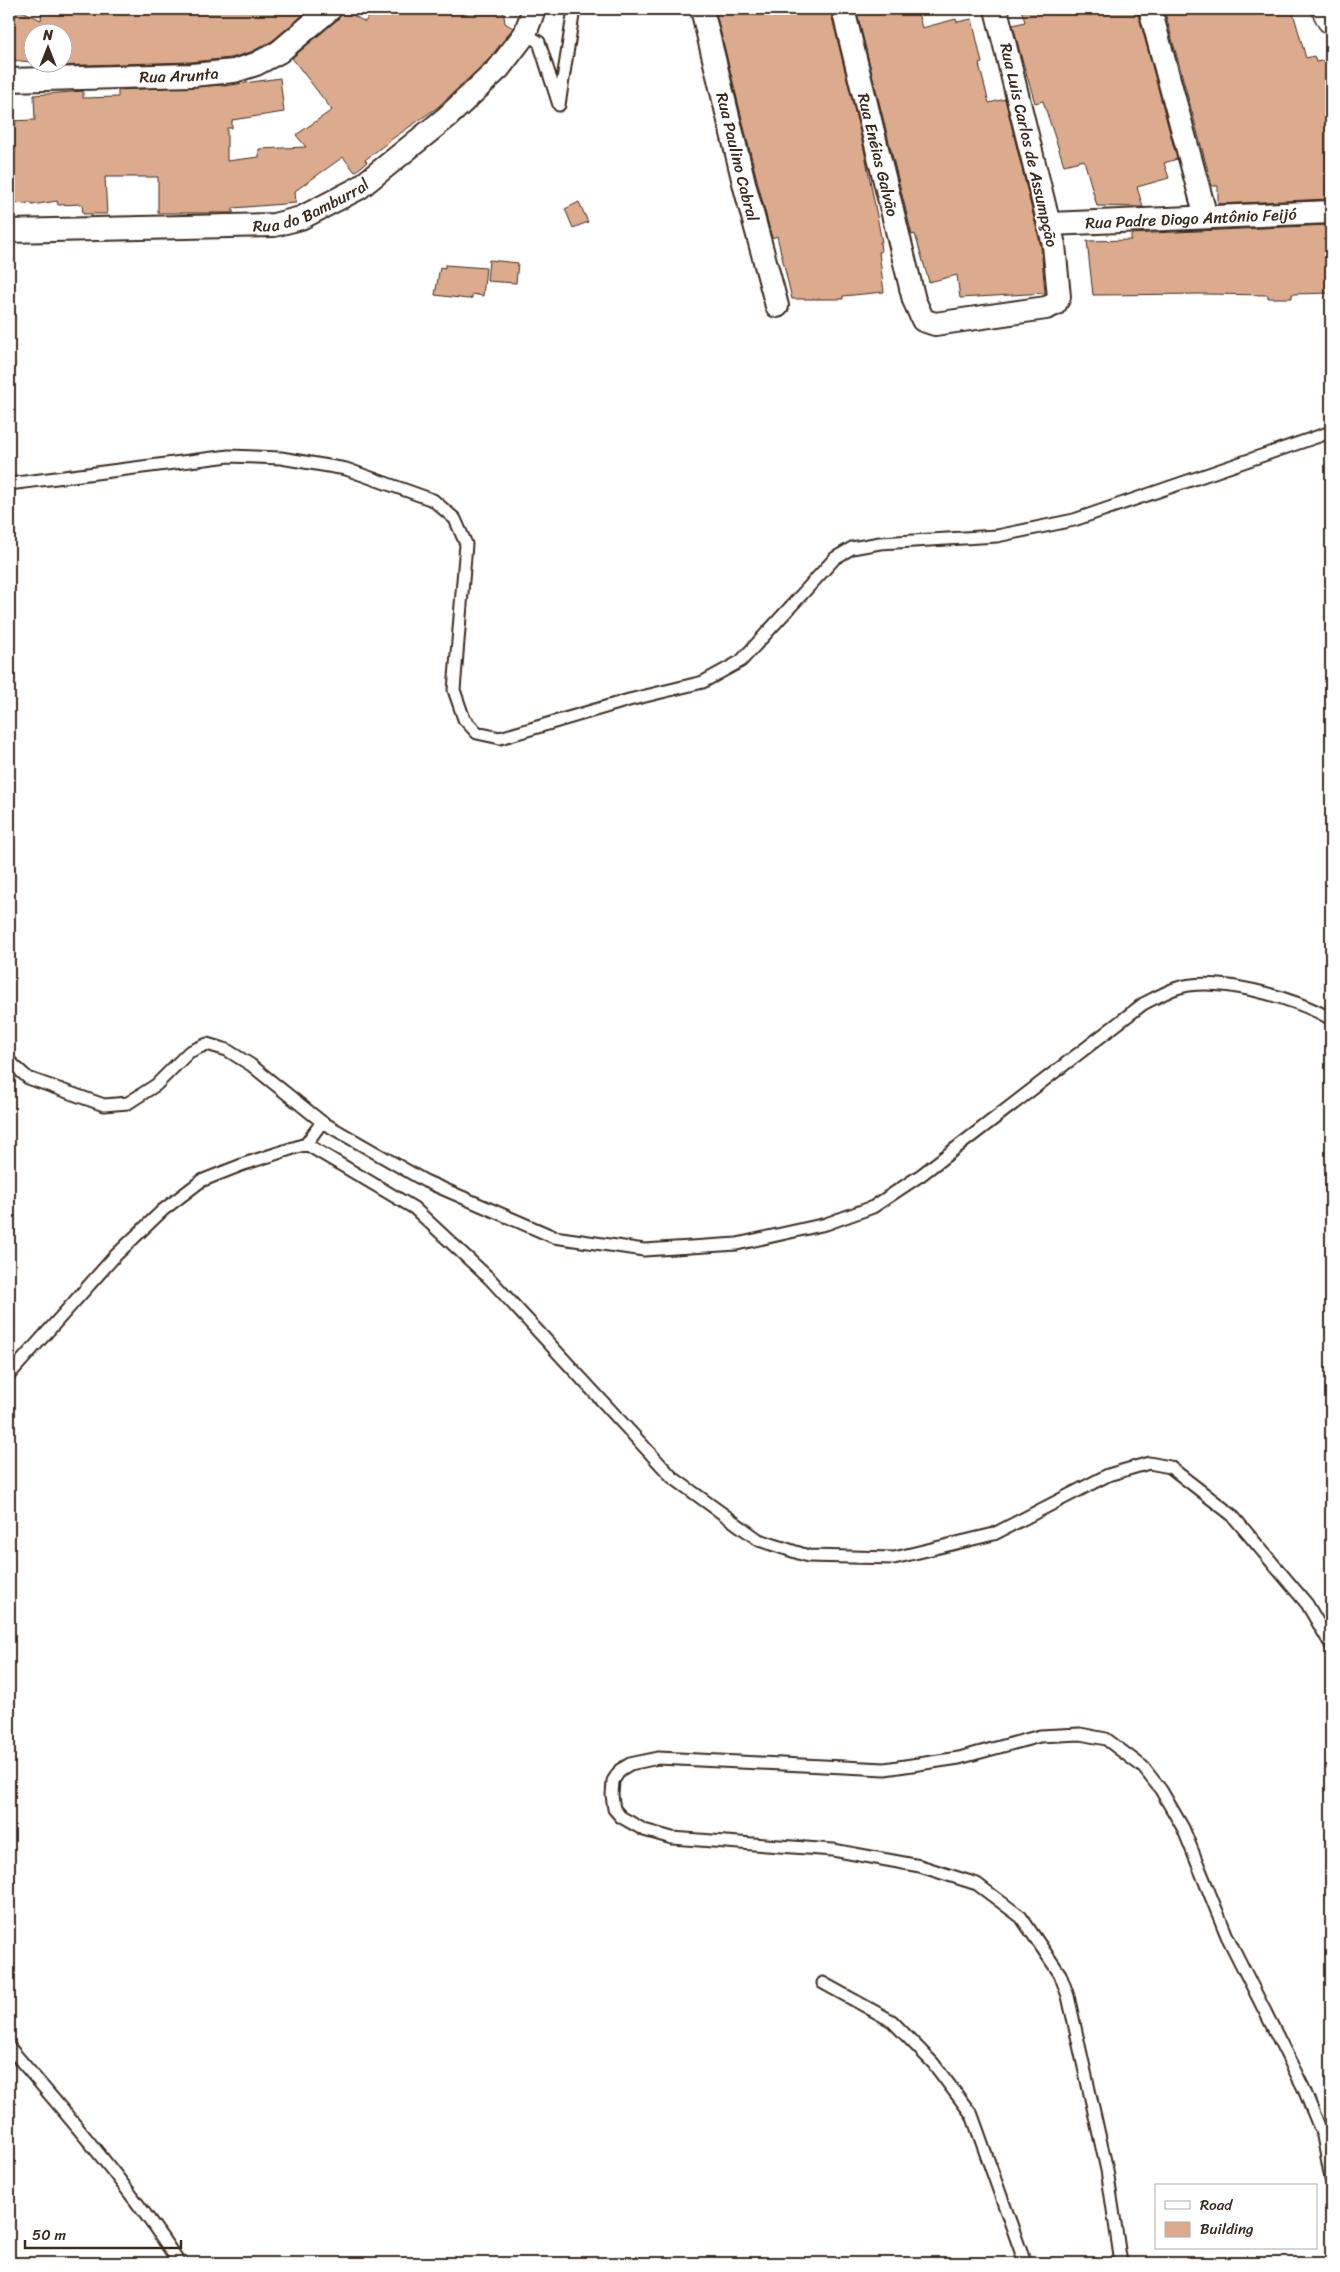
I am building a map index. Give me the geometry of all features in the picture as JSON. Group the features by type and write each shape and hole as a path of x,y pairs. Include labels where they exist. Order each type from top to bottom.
{"main road":[{"path":"1326,9 1331,19"}],"street":[{"name":"Rua Arunta","path":"9,80 192,75 234,71 256,64 279,52 330,9"},
{"name":"Rua do Bamburral","path":"9,231 237,227 274,225 301,218 358,188 439,123 499,68 525,34 534,9"},
{"name":"Rua Paulino Cabral","path":"702,9 777,306"},
{"name":"Rua Enéias Galvão","path":"842,9 914,300 923,320 935,324 1046,308 1055,304 1059,297 1059,282"},
{"name":"Rua Luis Carlos de Assumpção","path":"996,9 1050,224 1059,282"},
{"path":"1150,9 1206,217"},
{"name":"Rua Padre Diogo Antônio Feijó","path":"1050,224 1331,212"}],"lane":[{"path":"525,34 539,42 559,105 574,9"},
{"path":"9,484 229,456 281,458 346,469 433,500 455,519 466,544 454,690 464,718 477,733 500,738 629,700 703,682 742,662 835,558 852,548 880,543 996,536 1074,520 1331,432"},
{"path":"9,1061 28,1078 104,1105 128,1103 156,1086 189,1052 207,1044 227,1050 251,1065 322,1122 425,1181 554,1237 644,1250 737,1244 826,1224 873,1207 920,1175 1143,1004 1176,988 1210,984 1244,988 1314,1008 1331,1018"},
{"path":"9,1375 115,1256 163,1210 201,1181 244,1164 306,1144 322,1122"},
{"path":"306,1144 414,1208 490,1279 672,1477 759,1540 808,1556 894,1558 994,1534 1108,1475 1149,1463 1170,1467 1232,1515 1307,1604 1331,1644"},
{"path":"1121,2263 1105,2160 1068,1996 1060,1974 1021,1917 977,1884 920,1866 833,1850 672,1838 644,1830 621,1817 614,1809 613,1781 620,1770 630,1764 658,1758 885,1769 959,1758 1040,1736 1080,1734 1106,1739 1143,1768 1160,1790 1183,1828 1227,1936 1303,2087 1323,2136 1331,2180"},
{"path":"823,1982 892,2021 933,2063 972,2115 1025,2263"},
{"path":"9,2047 74,2122 146,2212 179,2263"}],"building":[{"path":"9,9 18,9 41,20 42,9 310,9 272,41 251,52 231,58 191,62 72,65 72,22 22,22 22,61 9,60"},
{"path":"343,9 365,22 373,9 503,9 505,23 513,28 489,59 438,107 365,160 367,162 355,172 343,157 295,191 296,203 233,208 233,213 158,213 158,177 105,177 107,214 83,214 82,204 58,205 57,201 32,205 32,203 9,204 9,121 35,120 34,95 83,91 83,98 118,97 118,90 226,85 224,86 280,78 284,112 232,120 232,128 227,128 227,161 259,157 259,149 306,147 296,135 332,110 292,58 338,19"},
{"path":"715,9 830,9 864,149 882,242 880,242 881,252 879,252 884,292 843,296 843,299 792,299 777,236 772,238"},
{"path":"856,9 917,9 922,28 956,19 957,22 972,19 982,63 979,64 989,103 1005,99 1041,247 1045,293 960,298 957,275 929,282 915,234 912,235"},
{"path":"1021,9 1137,9 1177,159 1164,163 1169,178 1137,187 1143,207 1097,206 1084,160 1064,165 1043,101 1035,103 1019,49 1013,25 1025,22"},
{"path":"1164,9 1292,9 1306,58 1314,56 1316,62 1331,59 1331,187 1327,187 1328,199 1218,204 1218,186 1212,186"},
{"path":"579,202 588,222 573,228 565,209"},
{"path":"1331,226 1331,293 1292,294 1292,298 1268,298 1268,295 1205,294 1093,295 1087,241 1131,240 1131,234"},
{"path":"489,260 518,263 516,283 487,281"},
{"path":"445,265 486,268 483,296 472,294 472,298 468,299 435,295 440,267 445,268"}]}
